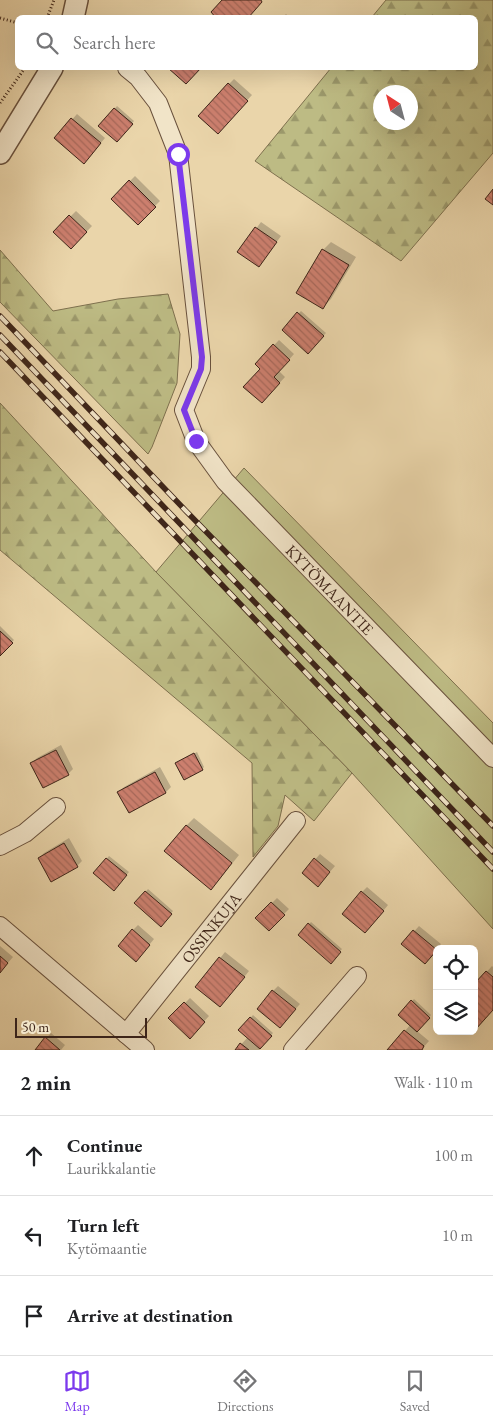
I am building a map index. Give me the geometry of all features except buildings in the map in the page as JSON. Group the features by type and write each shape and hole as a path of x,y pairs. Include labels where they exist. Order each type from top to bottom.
{"street":[{"path":"74,15 76,0"},
{"path":"0,153 51,70"},
{"name":"KYTÖMAANTIE","path":"129,70 138,77 158,103 178,154 202,357 201,369 184,410 196,441 225,481 493,758"},
{"path":"0,846 25,832 56,807"},
{"name":"OSSINKUJA","path":"126,1034 296,821"},
{"path":"0,926 145,1050"},
{"path":"293,1050 357,976"}],"path":[{"path":"49,15 54,0"},
{"path":"0,18 15,22"},
{"path":"0,103 24,70"}],"green space":[{"path":"386,0 493,0 493,153 401,261 255,161 329,70 478,70 478,15 374,15"},
{"path":"0,250 53,311 118,299 168,294 180,334 177,383 148,454 0,302"},
{"path":"0,403 156,572 352,773 314,821 285,795 278,826 253,857 252,763 0,550"},
{"path":"244,468 493,723 493,929 352,773 156,572"}],"railway":[{"path":"0,316 185,510 493,826"},
{"path":"0,335 493,852"},
{"path":"0,352 493,869"}],"route":[{"path":"178,154 202,357 201,369 184,410 196,441"}]}
